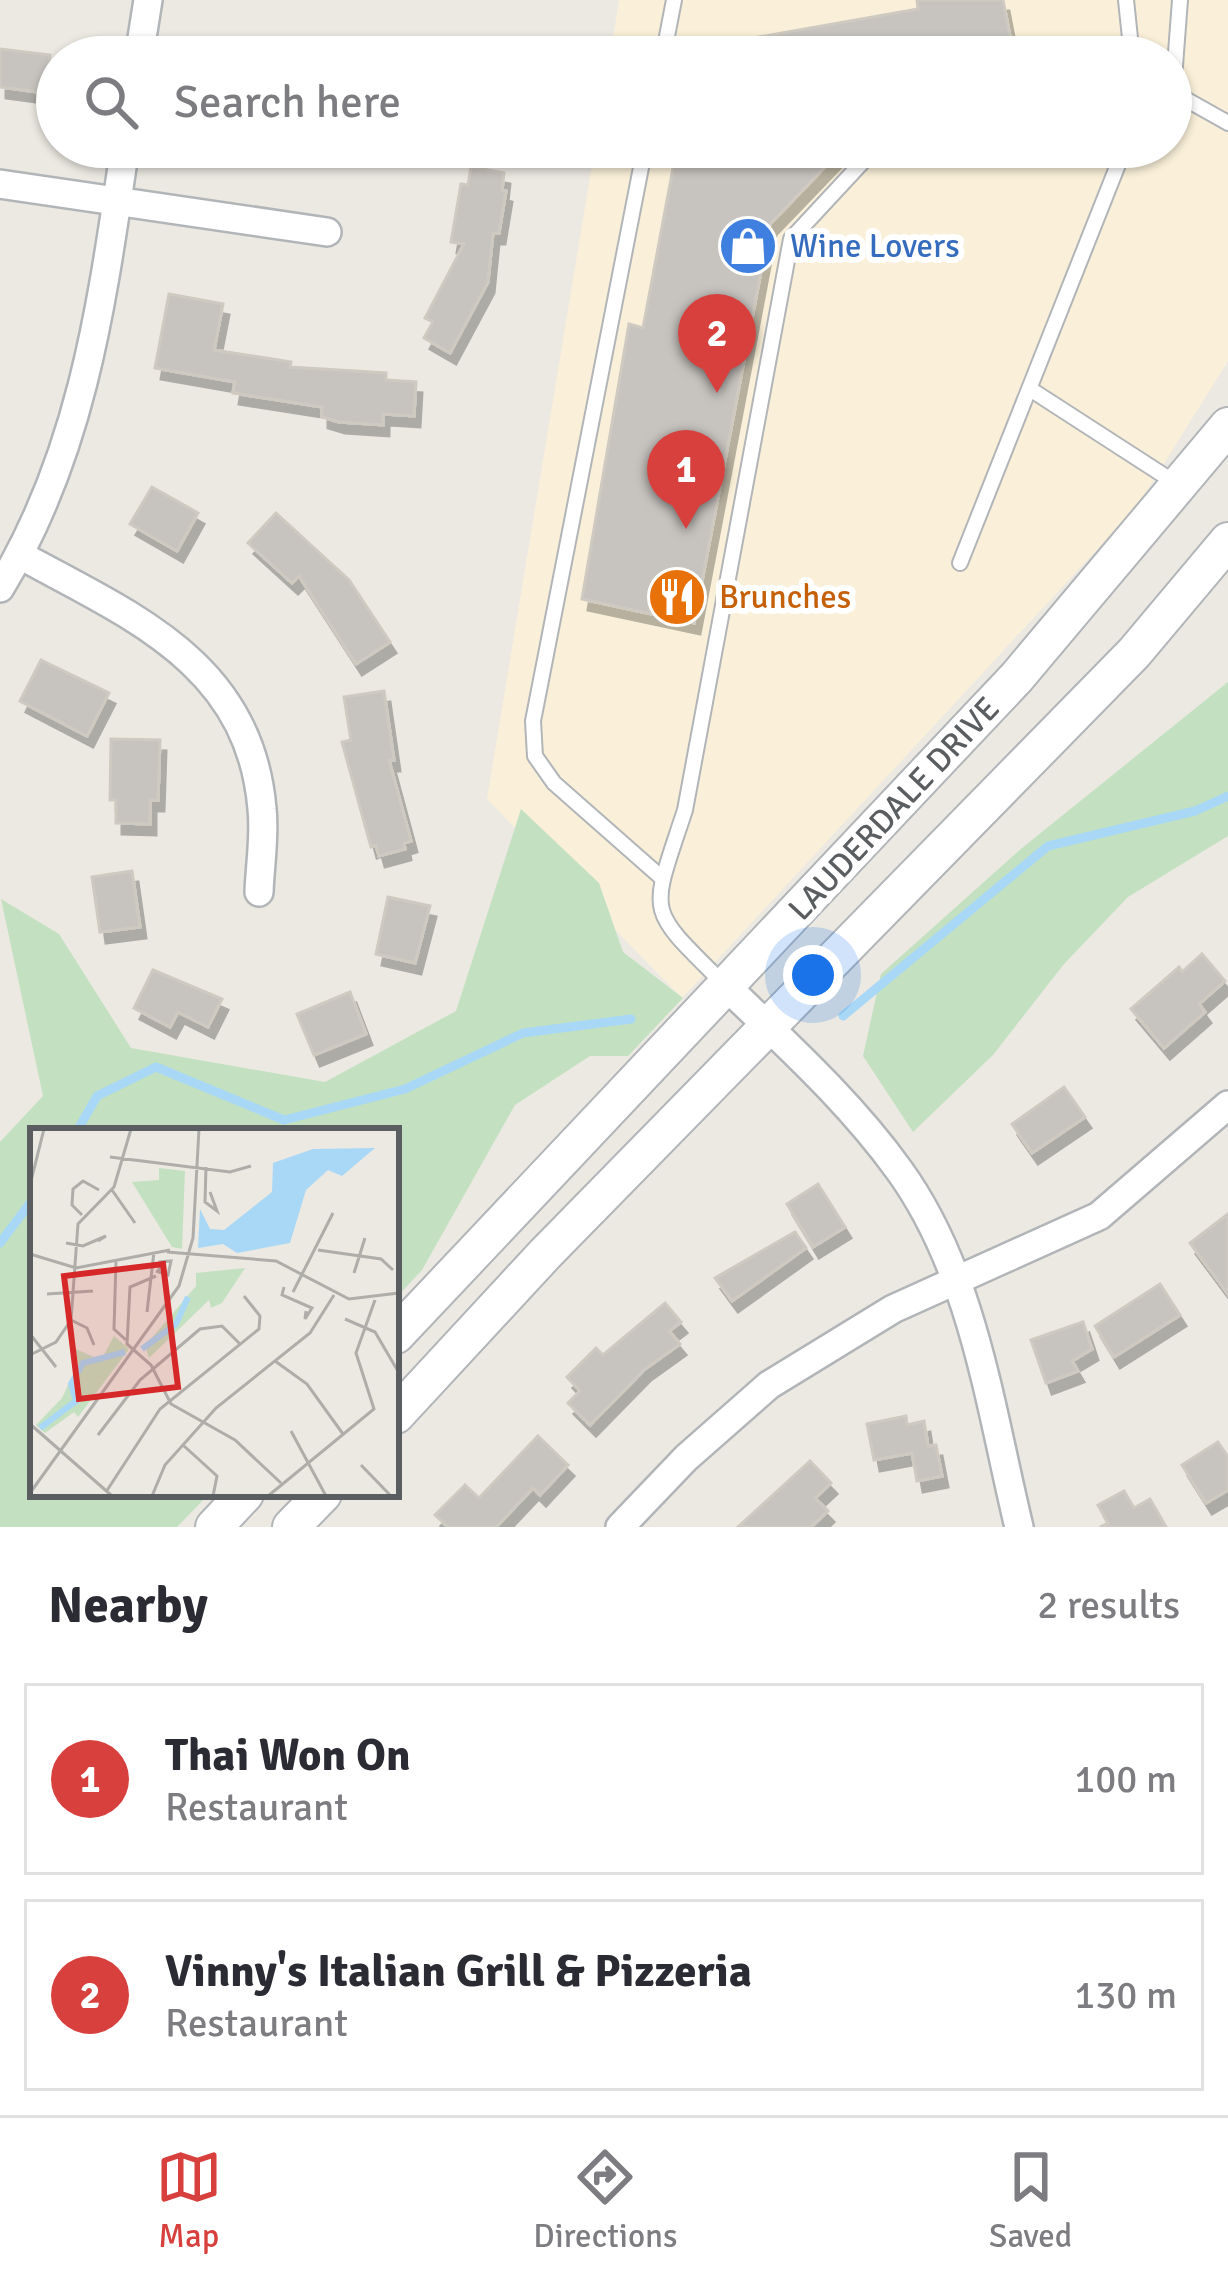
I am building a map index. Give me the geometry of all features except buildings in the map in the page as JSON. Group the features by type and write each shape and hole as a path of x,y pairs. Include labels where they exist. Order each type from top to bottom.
{"main road":[{"name":"LAUDERDALE DRIVE","path":"399,1332 1017,677 1182,487 1228,426"},
{"name":"LAUDERDALE DRIVE","path":"399,1412 545,1254 1134,653 1228,541"},
{"path":"214,1527 242,1497"},
{"path":"291,1527 319,1497"}],"street":[{"path":"142,36 148,0"},
{"path":"0,588 49,497 82,403 122,168"},
{"path":"0,184 327,232"},
{"path":"20,555 149,626 207,674 241,730 259,787 259,892"},
{"path":"728,988 848,1106 901,1172 930,1220 984,1366 1019,1527"},
{"path":"620,1527 686,1458 769,1385 863,1324 1099,1216 1228,1105"}],"lane":[{"path":"667,36 674,0"},
{"path":"1126,0 1130,36"},
{"path":"1177,36 1180,0"},
{"path":"1192,102 1228,123"},
{"path":"641,168 533,721 536,756 554,783 663,879"},
{"path":"728,988 664,925 657,902 685,810 791,239 857,168"},
{"path":"960,563 1117,168"},
{"path":"1030,389 1182,487"}],"shaded area":[{"path":"619,0 1228,0 1228,361 1138,505 682,998 487,799 592,168 1192,168 1192,36 613,36"}],"green space":[{"path":"1228,682 1228,836 1128,897 1064,964 993,1055 913,1132 863,1056 881,974 1022,848"},
{"path":"521,809 599,883 623,952 683,998 628,1056 590,1056 515,1105 422,1270 399,1295 399,1128 30,1128 30,1497 206,1497 177,1527 0,1527 0,1142 43,1096 1,899 59,934 131,1048 325,1082 456,1011"}],"waterway":[{"path":"843,1016 1048,846 1195,811 1228,796"},
{"path":"79,1128 97,1096 156,1067 284,1120 405,1089 523,1033 631,1019"},
{"path":"0,1243 30,1203"}],"place":[{"name":"Wine Lovers","path":"748,246"},
{"name":"Vinny's Italian Grill & Pizzeria","path":"717,393"},
{"name":"Thai Won On","path":"686,529"},
{"name":"Brunches","path":"677,597"}]}
